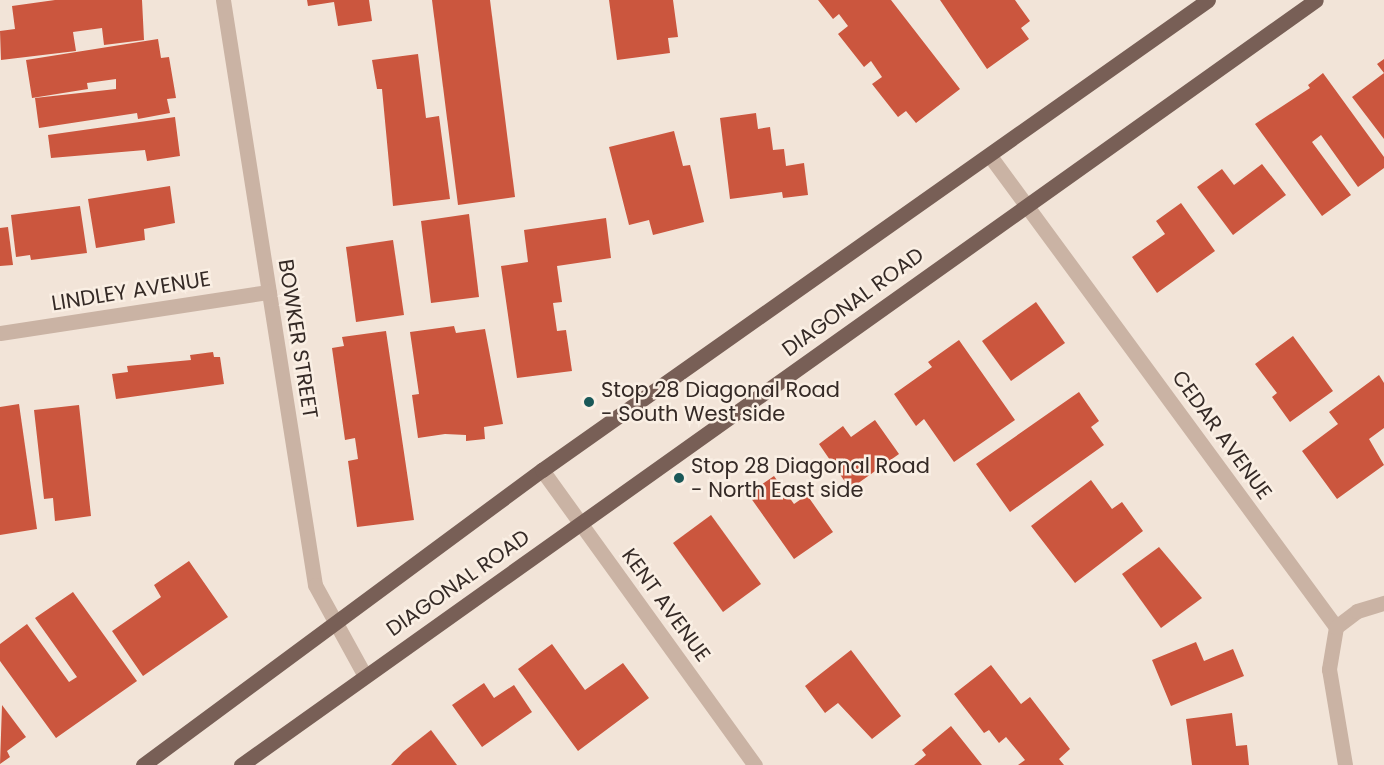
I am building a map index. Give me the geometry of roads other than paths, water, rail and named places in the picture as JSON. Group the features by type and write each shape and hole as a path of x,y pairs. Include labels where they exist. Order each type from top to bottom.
{"main road":[{"name":"DIAGONAL ROAD","path":"143,765 542,470 1208,0"},
{"name":"DIAGONAL ROAD","path":"241,765 364,674 582,524 1026,203 1316,0"}],"street":[{"name":"BOWKER STREET","path":"224,0 315,585 333,624 364,674"},
{"name":"CEDAR AVENUE","path":"990,156 1336,627"},
{"name":"LINDLEY AVENUE","path":"0,333 269,292"},
{"name":"KENT AVENUE","path":"542,470 755,765"},
{"path":"1345,765 1329,669 1336,627 1357,611 1384,603"}],"place":[{"name":"Stop 28 Diagonal Road - South West side","path":"589,402"},
{"name":"Stop 28 Diagonal Road - North East side","path":"679,478"}]}
